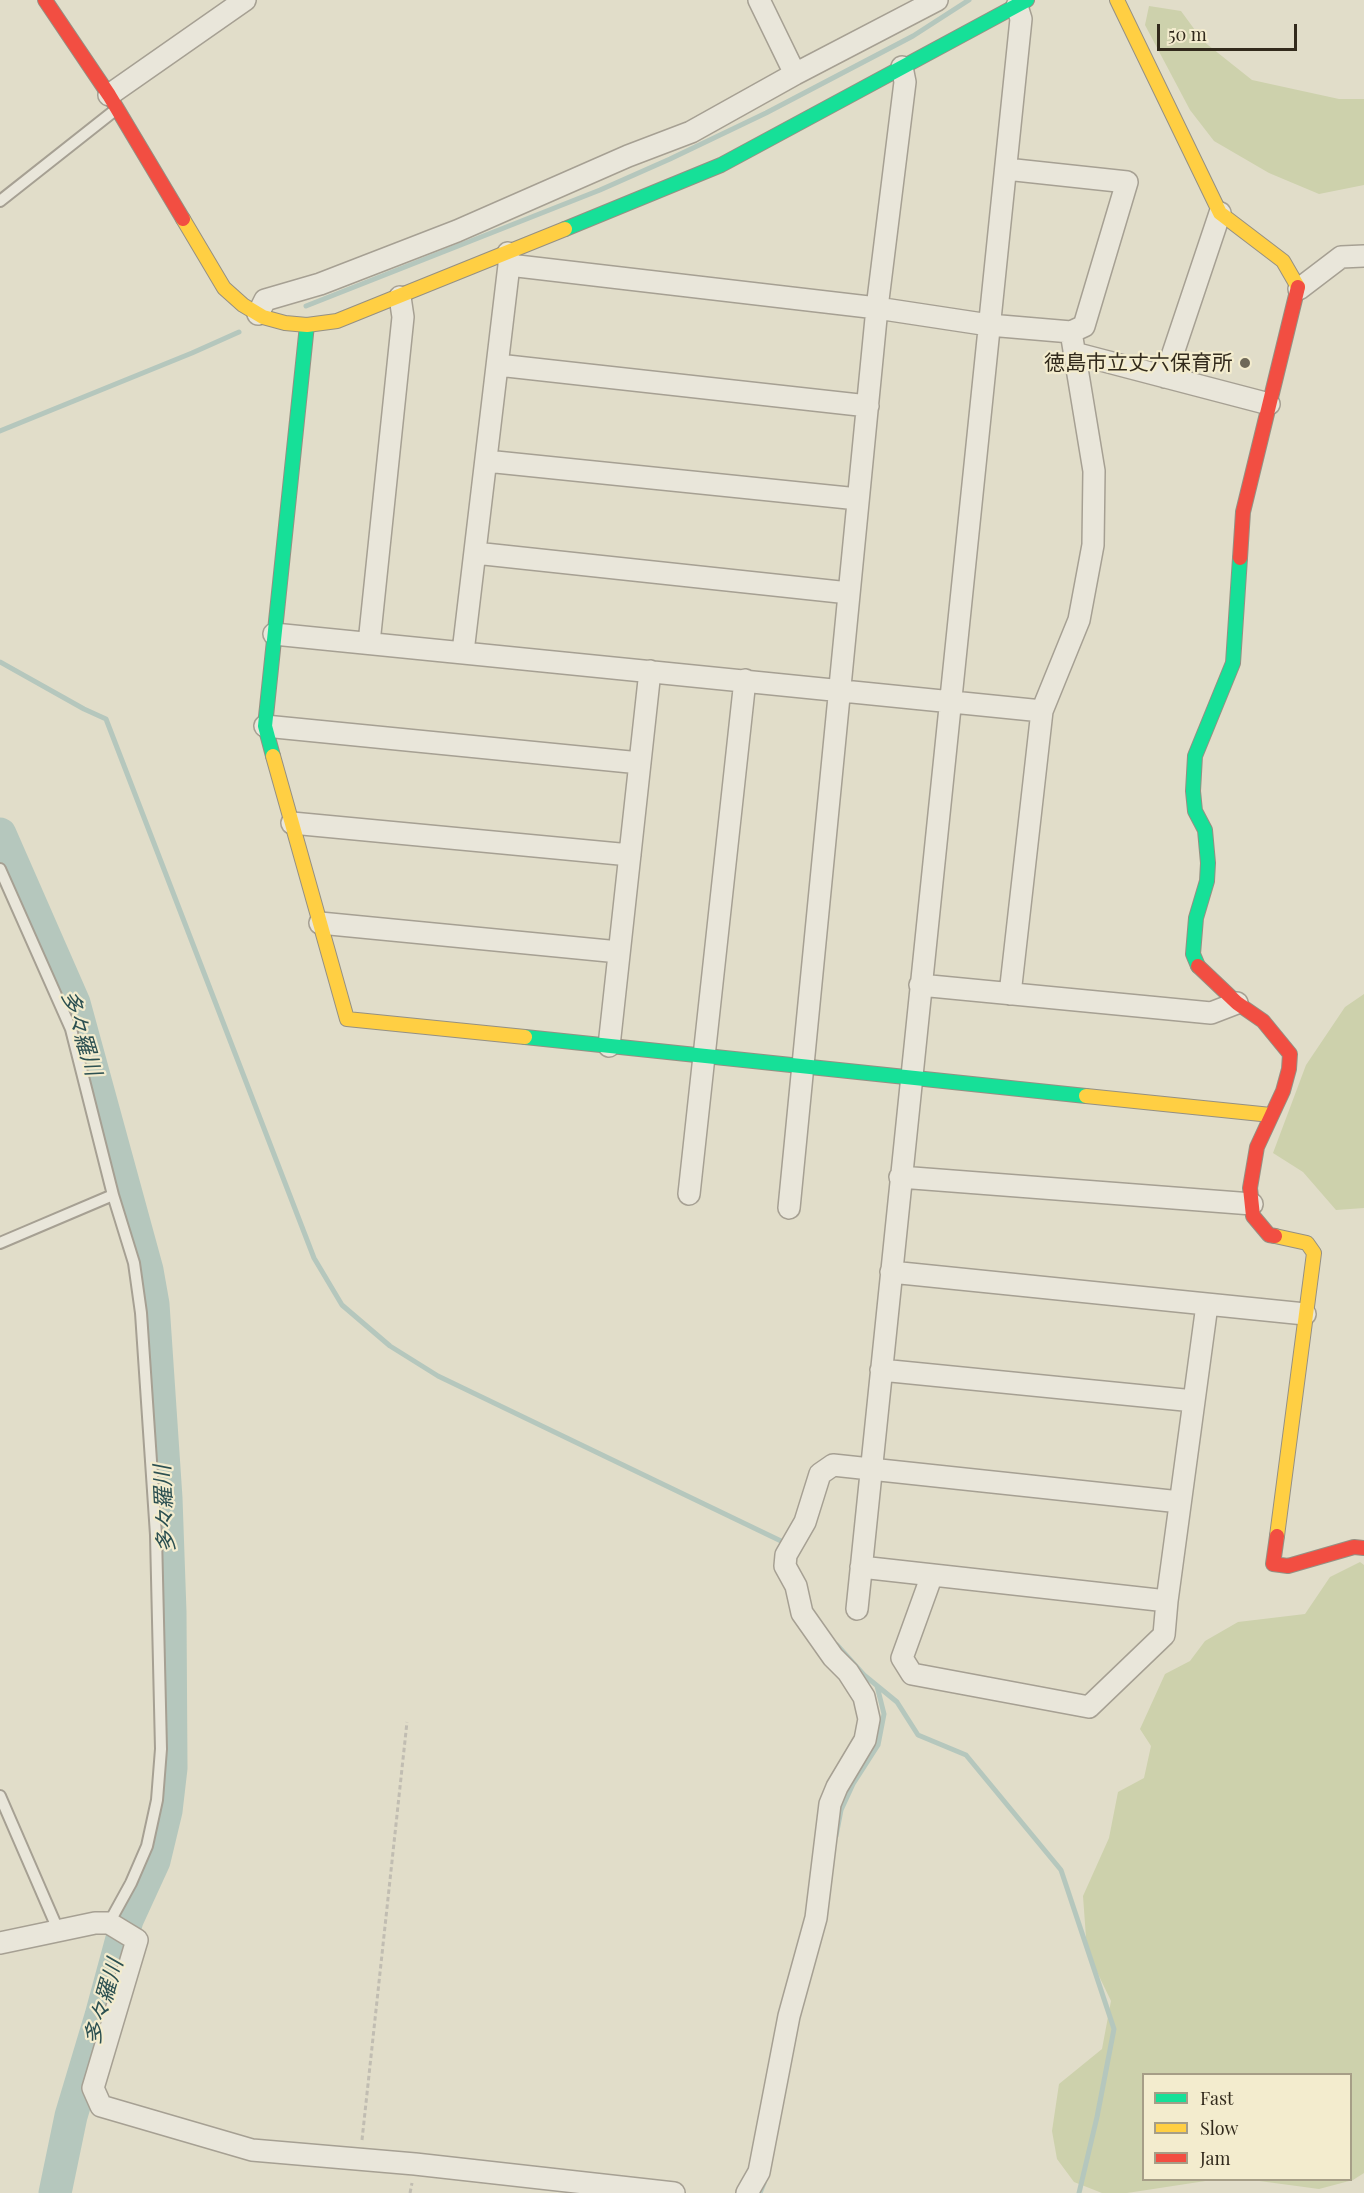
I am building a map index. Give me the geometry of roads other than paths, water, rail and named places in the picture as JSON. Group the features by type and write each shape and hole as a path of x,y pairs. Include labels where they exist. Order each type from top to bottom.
{"street":[{"path":"45,0 113,102 224,288 243,305 258,314 285,323 307,325 337,321 508,259 721,165 1022,3"},
{"path":"113,102 245,0"},
{"path":"759,0 795,74"},
{"path":"258,314 265,300 320,284 457,231 628,156 691,132 795,74 937,0"},
{"path":"1117,0 1220,213 1283,261 1299,290"},
{"path":"857,1609 1022,3"},
{"path":"789,1208 801,1066 867,406 905,82 902,67"},
{"path":"508,259 989,325 1071,332 1084,326 1127,182 1006,169"},
{"path":"1165,377 1220,213"},
{"path":"1364,256 1341,257 1299,290 1243,512 1233,663 1195,756 1193,791 1195,811 1205,830 1208,863 1207,881 1196,918 1193,954 1198,966 1237,1003 1263,1021 1290,1054 1289,1069 1283,1091 1257,1148 1250,1188 1253,1216 1269,1235 1307,1243 1314,1253 1273,1564 1288,1566 1354,1547 1364,1548"},
{"path":"464,652 498,365 508,259"},
{"path":"369,643 403,317 400,297"},
{"path":"307,325 265,726 347,1019 1271,1115"},
{"path":"1010,994 1042,711 1079,620 1093,545 1094,471 1071,332"},
{"path":"1074,353 1269,404"},
{"path":"498,365 867,406"},
{"path":"486,461 858,499"},
{"path":"475,553 849,593"},
{"path":"274,634 1042,711"},
{"path":"609,1046 650,671"},
{"path":"689,1194 745,680"},
{"path":"265,726 640,763"},
{"path":"292,822 630,855"},
{"path":"320,923 619,952"},
{"path":"920,985 1211,1013 1237,1003"},
{"path":"900,1177 1252,1204"},
{"path":"891,1272 1305,1314"},
{"path":"932,1575 902,1658 912,1674 1089,1707 1164,1635 1207,1305"},
{"path":"881,1370 1194,1401"},
{"path":"747,2193 759,2172 789,2016 816,1918 830,1804 837,1787 865,1740 869,1719 864,1697 849,1672 833,1657 802,1613 796,1586 785,1566 788,1549 805,1522 820,1474 833,1465 1180,1502"},
{"path":"861,1566 1167,1601"},
{"path":"0,1943 95,1923 120,1929 137,1940 93,2088 101,2106 252,2150 426,2165 675,2193"}],"lane":[{"path":"0,201 113,102"},
{"path":"0,869 71,1029 112,1195 135,1263 141,1313 156,1535 161,1749 157,1800 147,1846 131,1883 120,1929"},
{"path":"0,1243 112,1195"},
{"path":"0,1796 59,1932"}],"waterway":[{"path":"306,306 600,190 670,159 766,113 913,36 969,0"},
{"path":"0,431 239,332"},
{"path":"0,662 106,719 314,1258 342,1305 390,1346 438,1376 781,1541 785,1548"},
{"name":"多々羅川","path":"0,834 74,1003 147,1270 153,1304 166,1498 170,1612 171,1768 166,1811 154,1861 127,1920 71,2116 55,2193"},
{"path":"837,1645 864,1675 897,1702 918,1735 966,1755 1061,1870 1114,2029 1079,2193"},
{"path":"836,1836 841,1810 853,1784 878,1745 884,1714 877,1686"},
{"path":"760,2193 764,2183"}],"place":[{"name":"徳島市立丈六保育所","path":"1245,363"}]}
